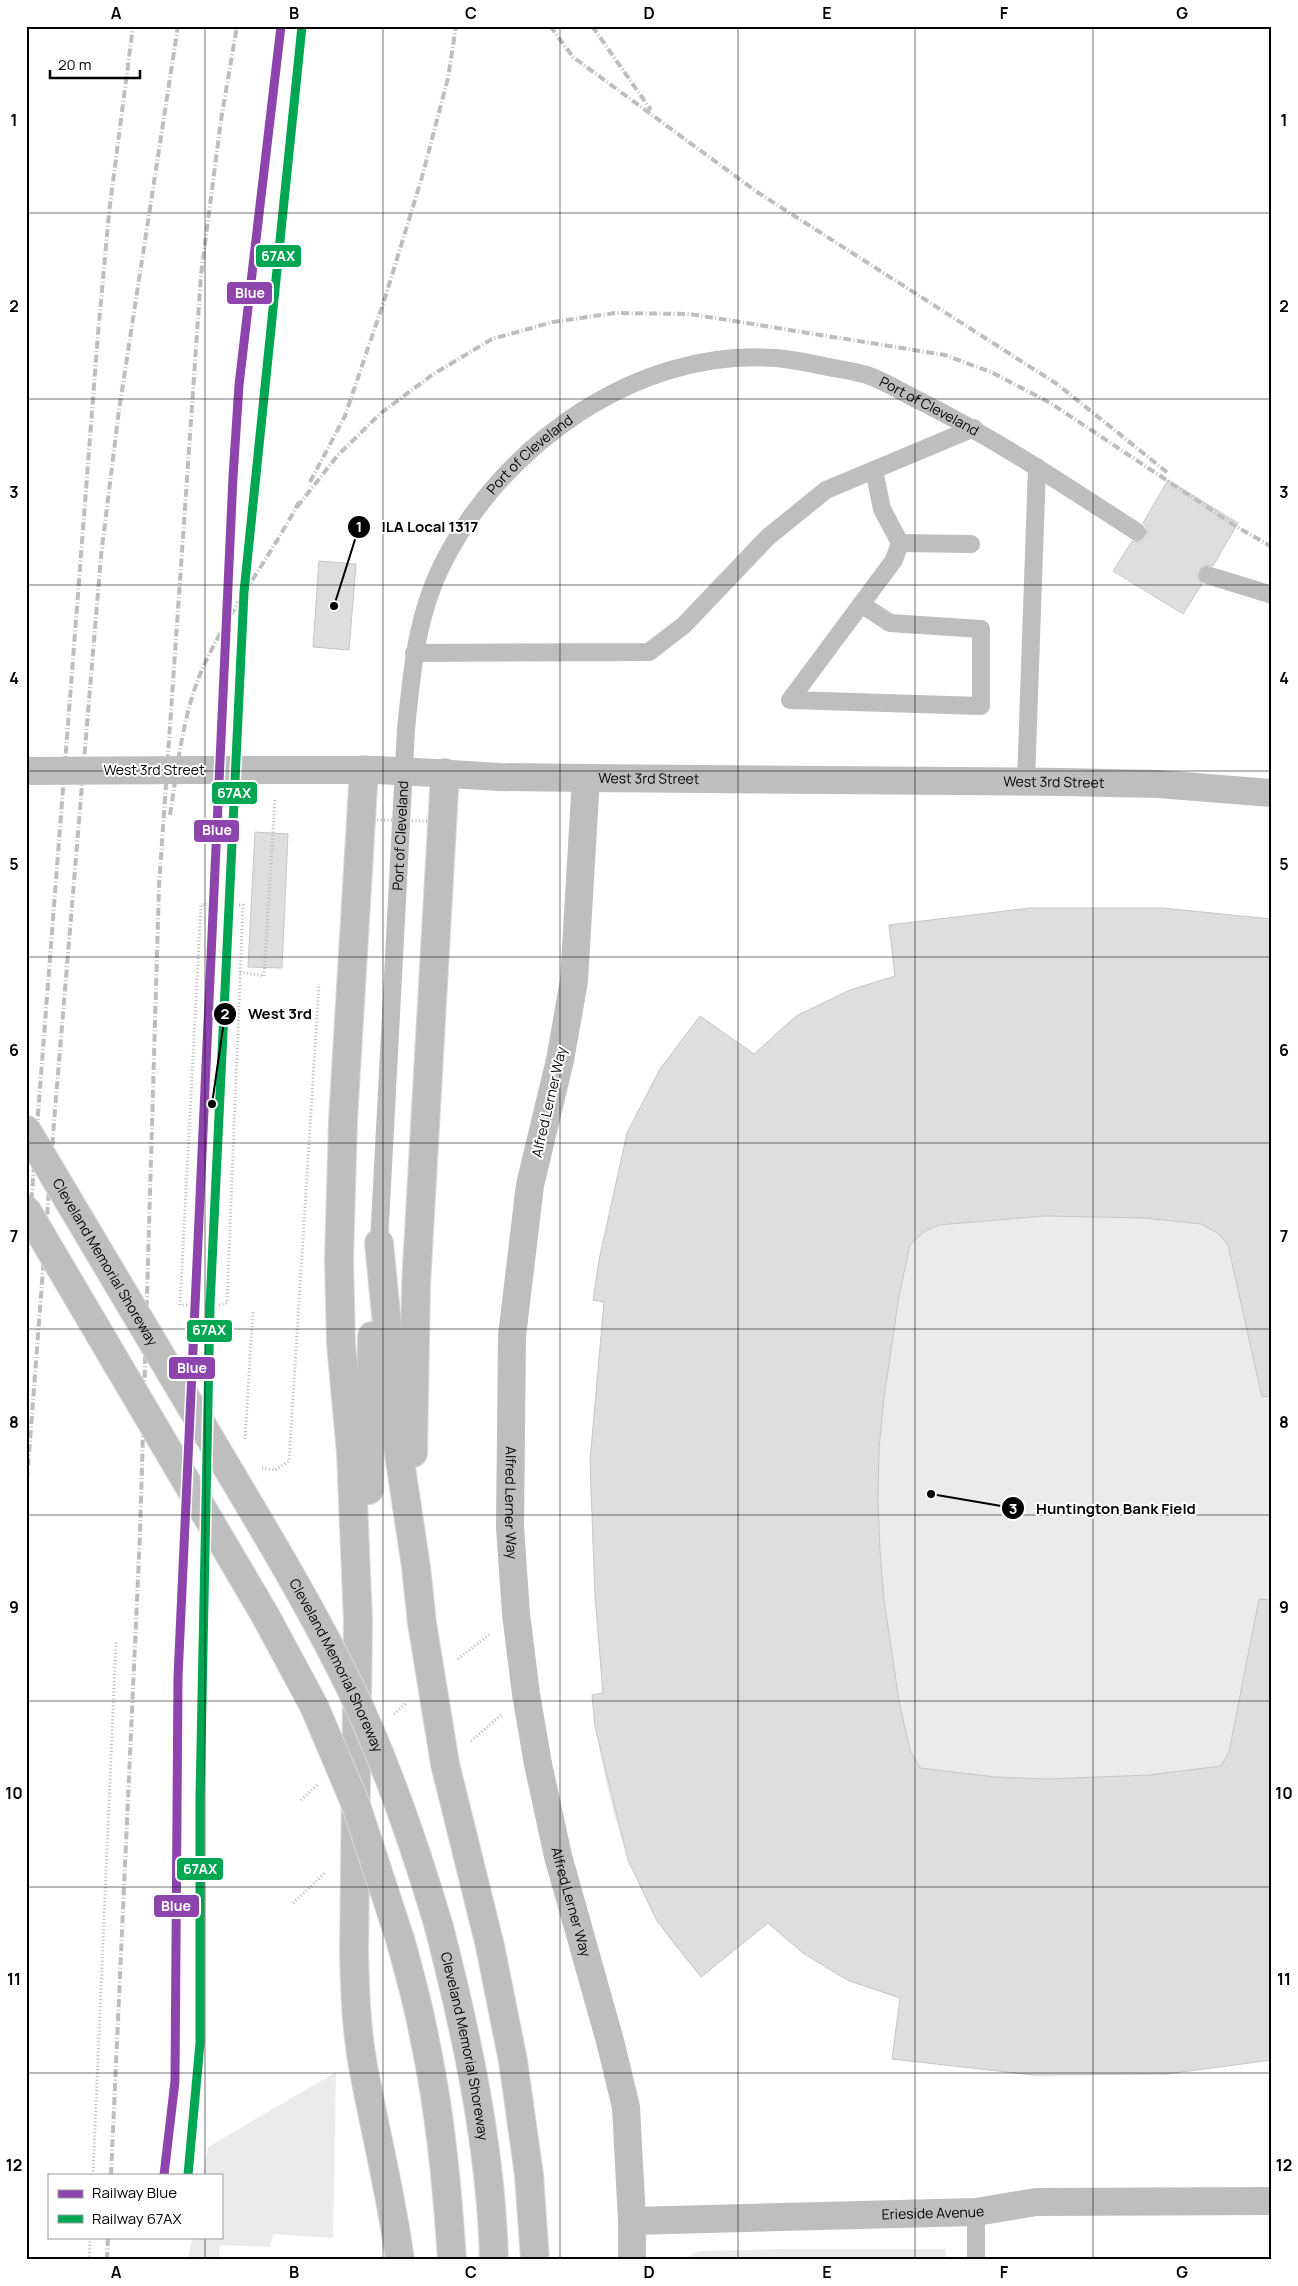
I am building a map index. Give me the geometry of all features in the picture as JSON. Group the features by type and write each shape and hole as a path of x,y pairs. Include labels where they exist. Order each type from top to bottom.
{"main road":[{"name":"West 3rd Street","path":"26,771 371,770 499,777 1026,781 1158,784 1272,794"},
{"path":"371,770 343,1128 339,1260 341,1344 351,1454 358,1621 353,1883 356,2006 362,2064 385,2166 400,2260"},
{"path":"416,1567 412,1414 415,1294 439,773"},
{"name":"Alfred Lerner Way","path":"586,778 574,981 560,1060 530,1185 512,1336 510,1527 516,1614 526,1694 538,1764 558,1856 610,2041 626,2107 632,2222"},
{"name":"Cleveland Memorial Shoreway","path":"26,1129 275,1549 326,1640 351,1690 390,1778 425,1878 456,1992 483,2136 494,2260"},
{"path":"26,1209 266,1615 314,1706 356,1805 400,1939 424,2035 444,2167 452,2260"},
{"path":"379,1244 388,1334 393,1414 416,1567 422,1623 445,1764 490,1946 513,2061 529,2175 534,2260"},
{"path":"358,1621 369,1506 372,1344 379,1244"},
{"name":"Erieside Avenue","path":"632,2222 976,2212 1036,2202 1272,2201"},
{"path":"632,2222 632,2260"}],"lane":[{"name":"Port of Cleveland","path":"379,1244 405,739 414,653 426,604 441,565 470,518 502,476 578,414 613,394 648,378 686,366 731,359 773,358 867,375 974,428 1137,532"},
{"path":"414,653 649,652 684,625 768,537 826,490 974,428"},
{"path":"1026,781 1037,467"},
{"path":"861,604 890,623 981,630 981,706 790,700 861,604 894,560 900,543 882,509 874,470"},
{"path":"900,543 971,544"},
{"path":"1207,574 1272,595"},
{"path":"976,2212 976,2260"}],"path":[{"path":"240,972 264,976 274,834 276,770"},
{"path":"377,820 428,821"},
{"path":"187,1305 180,1305 201,904 207,904"},
{"path":"219,1305 227,1303 243,905 238,905"},
{"path":"256,1467 275,1470 289,1461 320,977"},
{"path":"245,1446 252,1312"},
{"path":"452,1664 516,1614"},
{"path":"93,2174 116,1640"},
{"path":"464,1747 526,1694"},
{"path":"293,1903 329,1869"},
{"path":"89,2260 90,2238"}],"shaded area":[{"path":"1030,908 1272,919 1272,2060 1033,2075 892,2059 900,1998 847,1980 803,1953 768,1923 701,1977 667,1935 644,1895 622,1840 606,1782 592,1695 603,1693 595,1596 590,1461 604,1303 593,1300 599,1260 627,1133 660,1069 700,1016 754,1054 796,1016 850,990 895,976 889,925"},
{"path":"336,2072 333,2238 273,2234 270,2247 220,2245 219,2260 188,2260 192,2238 222,2238 222,2174 203,2174 208,2147"},
{"path":"946,2249 946,2260 681,2260 699,2251"}],"building":[{"path":"1168,480 1238,523 1213,566 1204,565 1197,571 1197,578 1202,584 1183,614 1113,571 1132,541 1141,542 1146,537 1147,528 1143,523"},
{"path":"319,561 356,564 349,650 313,647"},
{"path":"255,832 288,834 282,968 248,967"},
{"path":"1030,908 1162,908 1272,919 1272,1396 1262,1397 1228,1245 1219,1234 1201,1224 1145,1218 1044,1216 939,1225 925,1231 910,1245 899,1296 884,1398 879,1448 878,1500 880,1550 884,1600 899,1701 910,1750 920,1768 996,1777 1047,1779 1149,1775 1221,1766 1229,1752 1259,1599 1272,1600 1272,2060 1166,2074 1033,2075 892,2059 900,1998 847,1980 803,1953 768,1923 701,1977 657,1921 628,1860 595,1727 592,1695 603,1693 595,1596 590,1461 604,1302 593,1300 599,1260 627,1133 660,1069 700,1016 754,1054 796,1016 850,990 895,976 889,925"}],"railway":[{"path":"26,1270 98,334 109,213 133,26"},
{"path":"26,1494 55,1110 101,556 119,410 178,26"},
{"path":"111,2174 140,1534 159,886 201,275 221,120 237,26"},
{"path":"310,482 345,416 385,298 422,177 448,78 456,26"},
{"path":"550,26 573,57 757,192 1057,384 1168,473"},
{"path":"592,26 651,110"},
{"path":"297,507 337,456 381,413 432,375 492,339 553,322 615,313 690,314 945,355 993,373 1052,404 1237,527 1272,547"},
{"path":"170,815 186,718 205,663 227,622 299,502"},
{"path":"107,2260 108,2238"}],"rail line":[{"name":"Blue","path":"164,2174 175,2081 178,1677 233,477 239,385 281,26"},
{"name":"67AX","path":"188,2174 200,2043 200,1797 210,1305 244,592 302,26"}],"place":[{"name":"ILA Local 1317","path":"334,606"},
{"name":"West 3rd","path":"212,1104"},
{"name":"Huntington Bank Field","path":"931,1494"}]}
